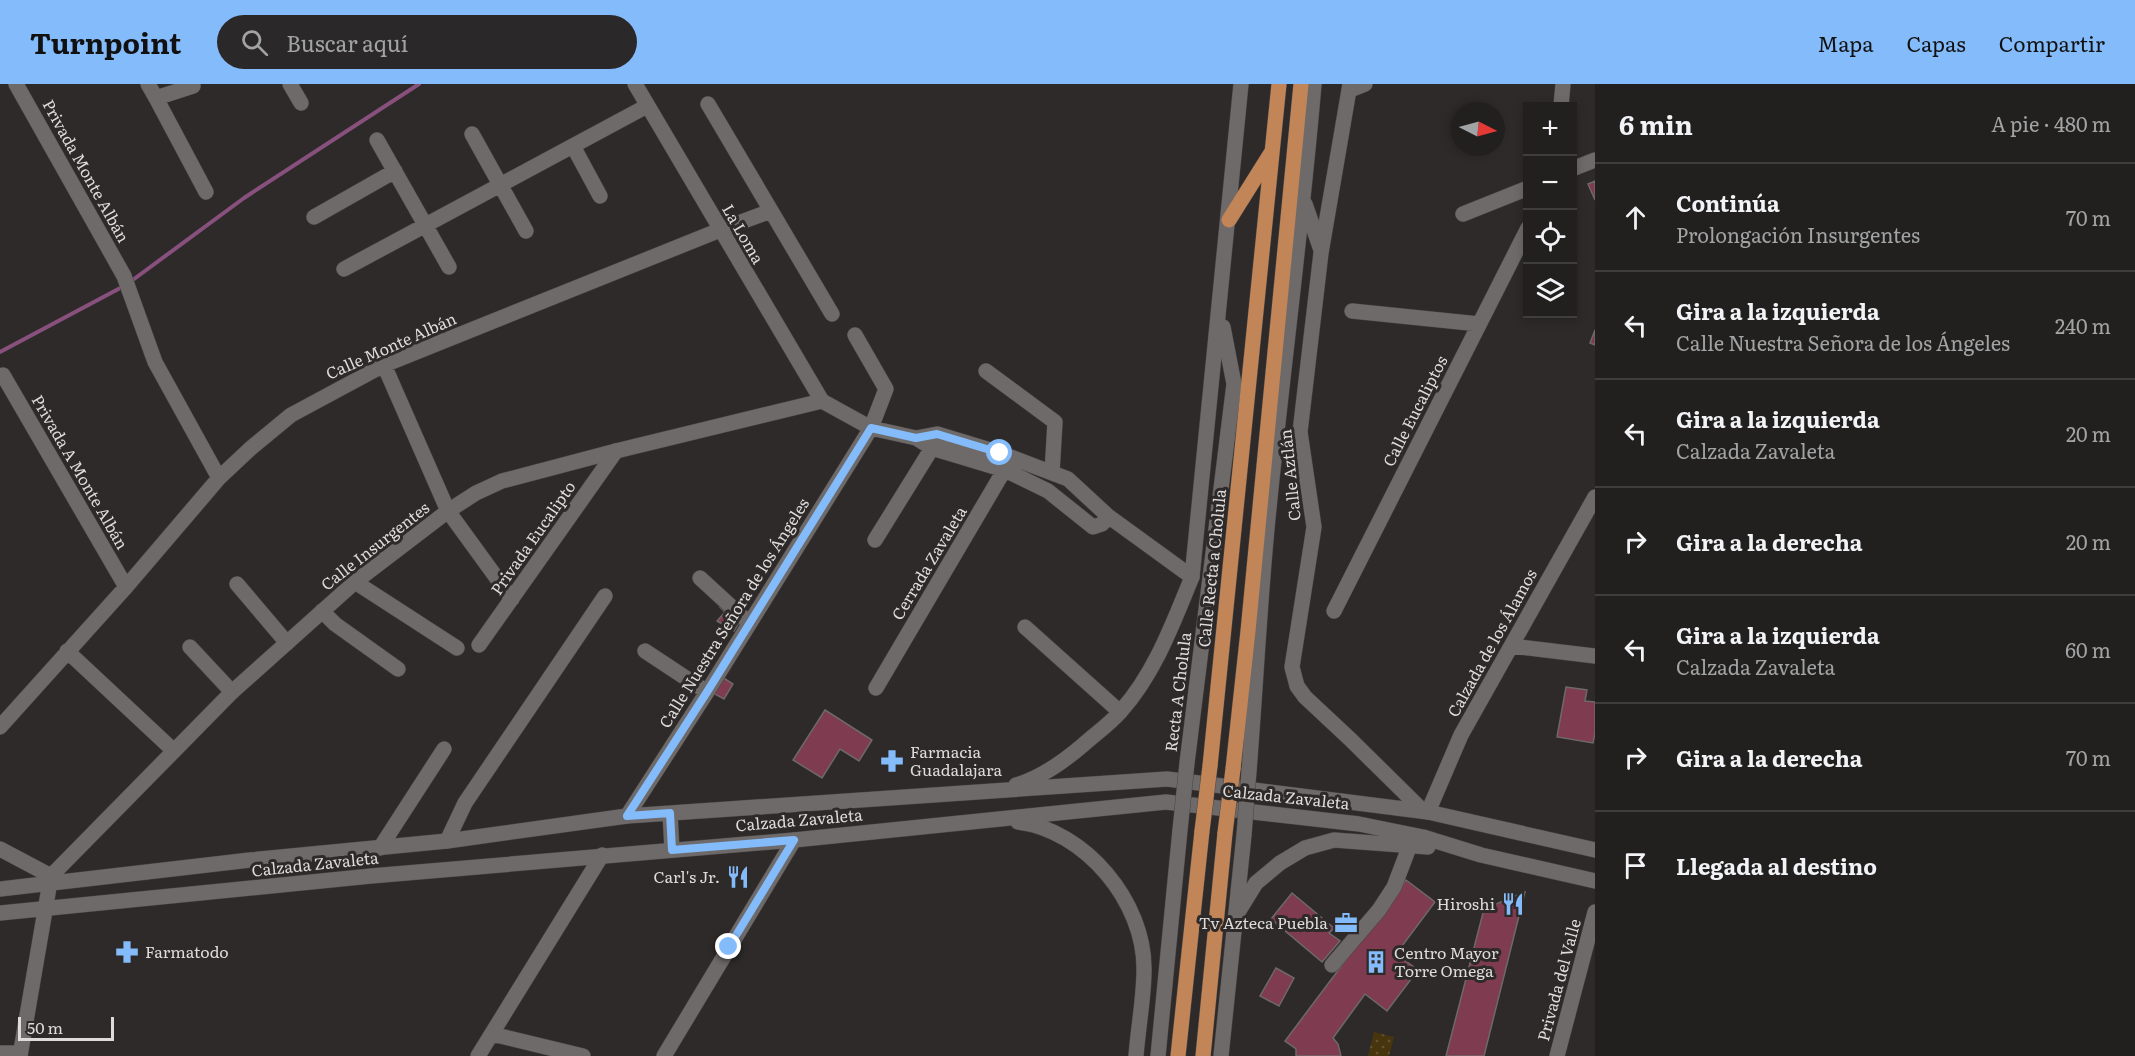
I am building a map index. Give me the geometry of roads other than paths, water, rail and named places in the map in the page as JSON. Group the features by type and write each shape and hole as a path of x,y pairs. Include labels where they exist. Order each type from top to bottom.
{"main road":[{"name":"Calle Recta a Cholula","path":"1178,1056 1210,766 1279,84"},
{"path":"1203,1056 1225,833 1250,620 1301,84"},
{"path":"1229,220 1272,150"}],"street":[{"name":"Privada Monte Albán","path":"16,84 124,276 155,362 219,478"},
{"path":"148,84 206,192"},
{"path":"290,84 301,103"},
{"name":"La Loma","path":"634,84 822,401"},
{"path":"990,792 1029,782 1068,758 1120,711 1134,694 1164,644 1192,577 1241,84"},
{"path":"1221,1056 1244,835 1269,512 1283,368 1304,201 1314,84"},
{"path":"1350,87 1365,84"},
{"path":"1561,102 1563,84"},
{"path":"156,98 193,86"},
{"name":"Calle Aztlán","path":"1350,87 1322,253 1300,432 1314,527 1292,667 1297,686 1305,697 1426,812"},
{"path":"708,104 832,314"},
{"path":"344,269 647,106"},
{"path":"472,134 526,231"},
{"path":"377,140 448,267"},
{"path":"573,146 600,196"},
{"path":"1577,167 1595,160"},
{"path":"314,217 395,171"},
{"path":"1463,214 1523,190"},
{"path":"1304,201 1322,253"},
{"name":"Calle Monte Albán","path":"0,727 126,587 219,478 291,415 384,365 771,211"},
{"name":"Calle Eucaliptos","path":"1334,610 1523,236"},
{"name":"Recta A Cholula","path":"1158,1056 1187,763 1234,384 1220,310"},
{"path":"1352,311 1479,324"},
{"path":"1283,368 1313,326"},
{"name":"Calle Nuestra Señora de los Ángeles","path":"627,816 871,428 886,389 855,335"},
{"path":"384,365 448,511 512,599"},
{"path":"986,371 1055,422 1052,473"},
{"name":"Privada A Monte Albán","path":"3,375 126,587"},
{"path":"822,401 871,428 916,438 932,448 1009,463 1068,479 1108,516 1192,577"},
{"name":"Calle Insurgentes","path":"49,880 232,692 355,582 448,511 476,493 502,481 822,401"},
{"path":"916,438 937,434 1009,463 1093,526 1102,524 1108,516"},
{"path":"875,540 932,448"},
{"name":"Privada Eucalipto","path":"479,645 616,451"},
{"name":"Cerrada Zavaleta","path":"876,688 1009,463"},
{"name":"Calzada de los Álamos","path":"1426,812 1461,735 1595,497"},
{"path":"700,578 750,623"},
{"path":"355,582 457,648"},
{"path":"237,584 287,643"},
{"path":"447,841 465,803 605,596"},
{"path":"322,611 335,624 398,669"},
{"path":"1025,627 1120,711"},
{"path":"1511,646 1595,656"},
{"path":"190,647 232,692"},
{"path":"67,651 174,751"},
{"path":"645,651 707,692"},
{"path":"380,848 444,749"},
{"name":"Calzada Zavaleta","path":"0,889 49,880 447,841 627,816 1167,779 1426,812 1595,850"},
{"name":"Calzada Zavaleta","path":"0,913 602,855 794,840 1166,802 1359,824 1423,837 1478,855 1595,881"},
{"path":"670,813 672,850"},
{"path":"998,819 1032,824 1061,835 1090,855 1124,896 1140,940 1144,968 1136,1056"},
{"path":"663,1056 794,840"},
{"path":"1235,917 1257,883 1281,863 1305,848 1334,840 1410,845 1478,855"},
{"path":"1332,965 1384,902 1394,886 1410,845"},
{"path":"0,849 49,880 20,1054 0,1053"},
{"path":"478,1056 602,855"},
{"name":"Privada del Valle","path":"1557,1056 1595,912"},
{"path":"492,1034 583,1056"}],"waterway":[{"path":"130,282 244,198 419,84"},
{"path":"0,352 124,286"}],"place":[{"name":"Farmacia Guadalajara","path":"892,761"},
{"name":"Carl's Jr.","path":"738,877"},
{"name":"Hiroshi","path":"1513,904"},
{"name":"Tv Azteca Puebla","path":"1346,923"},
{"name":"Farmatodo","path":"127,952"},
{"name":"Centro Mayor Torre Omega","path":"1376,962"}]}
